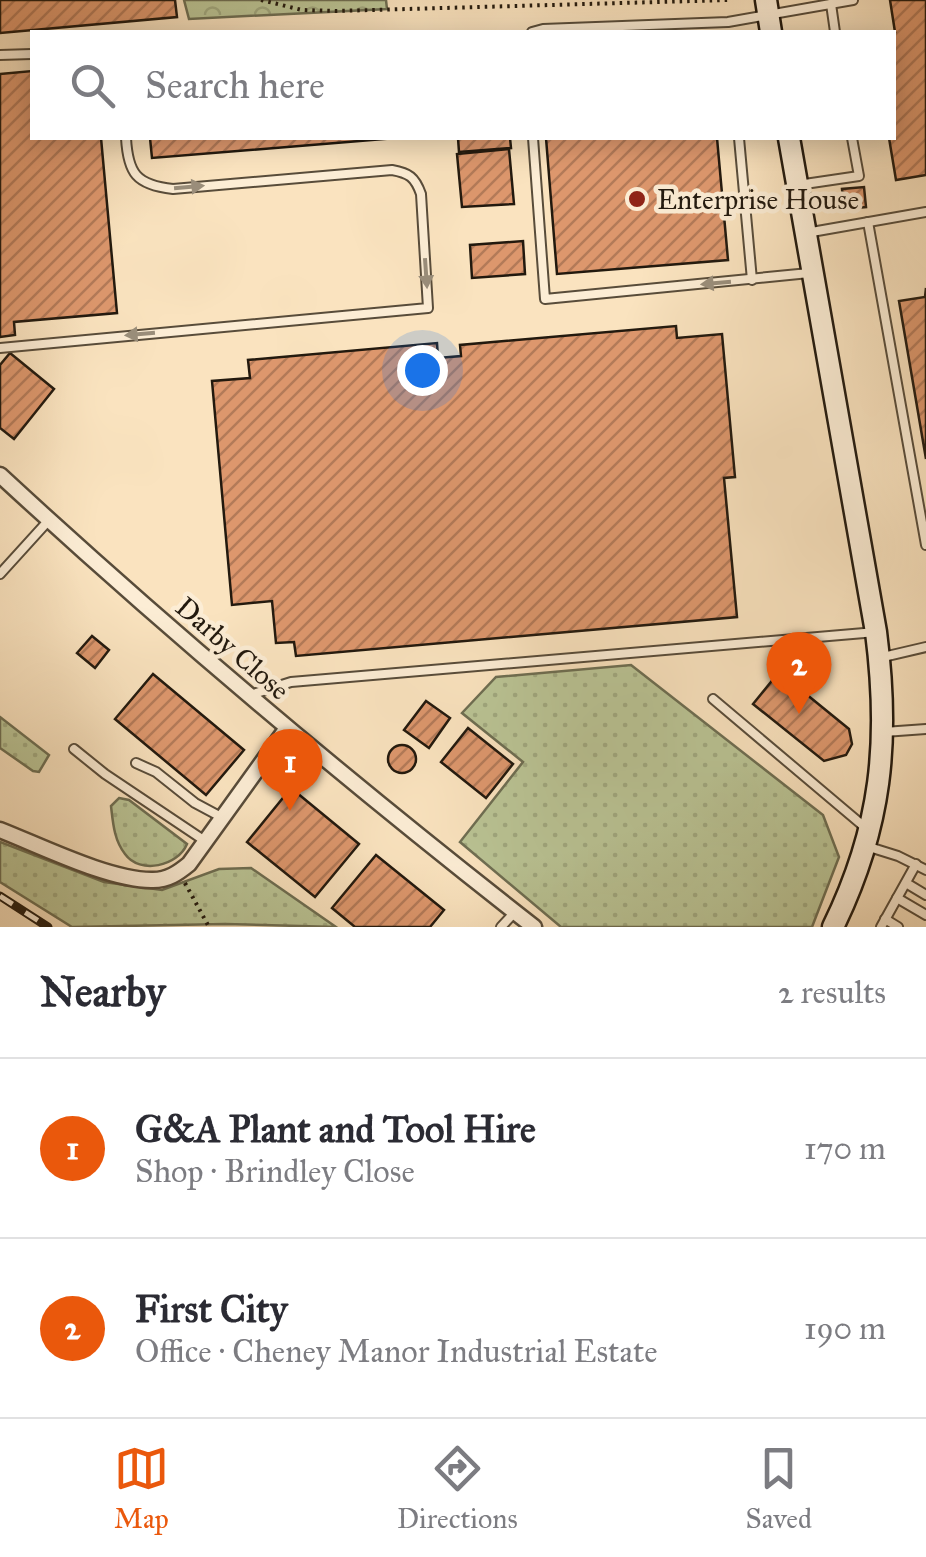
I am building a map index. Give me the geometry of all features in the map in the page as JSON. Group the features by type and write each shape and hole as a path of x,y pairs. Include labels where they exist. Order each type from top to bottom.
{"street":[{"path":"789,140 876,632 884,732 880,788 868,839 833,927"},
{"name":"Darby Close","path":"0,475 287,728 534,927"},
{"path":"0,830 89,865 152,880 179,873 206,842 287,728"}],"lane":[{"path":"539,30 728,27 854,0"},
{"path":"830,4 835,30"},
{"path":"0,54 30,54"},
{"path":"0,348 428,308 421,194 416,180 407,172 392,170 173,189 153,187 128,164 126,140"},
{"path":"534,140 545,299 813,272"},
{"path":"738,140 752,280"},
{"path":"798,185 859,176 852,140"},
{"path":"806,232 926,212"},
{"path":"868,222 926,544"},
{"path":"0,574 49,520"},
{"path":"250,696 291,682 876,632"},
{"path":"879,658 926,647"},
{"path":"713,700 868,839 926,870"},
{"path":"884,732 926,730"},
{"path":"74,749 206,842"},
{"path":"136,763 156,772 195,803 223,818"},
{"path":"898,927 883,923 916,864"},
{"path":"906,883 926,894"},
{"path":"897,898 926,915"},
{"path":"502,927 514,912"}],"path":[{"path":"261,0 302,10 336,11 728,0"},
{"path":"190,894 209,927"}],"green space":[{"path":"184,0 386,0 387,9 189,19"},
{"path":"631,665 823,815 839,857 812,927 561,927 460,842 523,762 462,713 496,677"},
{"path":"0,717 49,755 39,772 0,748"},
{"path":"119,798 129,800 187,844 182,852 158,865 132,861 121,849 115,831 111,806"},
{"path":"0,842 104,882 162,890 219,869 251,868 336,927 72,927 0,882"}],"building":[{"path":"0,0 175,0 177,17 0,33"},
{"path":"890,0 926,0 926,175 896,180 889,140 896,140 895,30"},
{"path":"30,71 30,140 101,140 117,313 14,322 15,335 0,337 0,74"},
{"path":"150,140 372,140 152,158"},
{"path":"458,140 510,140 511,148 459,152"},
{"name":"Enterprise House","path":"546,140 717,140 728,260 557,274"},
{"path":"509,149 514,204 462,207 457,154"},
{"path":"864,187 866,207 844,209 842,189"},
{"path":"523,241 525,274 472,278 470,245"},
{"path":"926,288 926,459 899,301 925,297"},
{"path":"676,326 677,338 722,334 735,477 724,478 737,617 296,656 294,642 276,643 272,601 232,605 212,381 250,378 248,360 437,343 438,358 461,356 460,345"},
{"path":"10,353 54,389 14,439 0,428 0,365"},
{"path":"92,636 109,650 95,668 77,653"},
{"path":"779,672 849,729 852,744 846,755 824,761 753,704"},
{"path":"153,674 244,750 206,795 115,719"},
{"path":"426,701 450,718 429,748 404,730"},
{"path":"468,728 513,764 486,798 441,762"},
{"path":"402,745 412,749 416,759 412,769 402,773 392,769 388,759 392,749"},
{"path":"291,788 359,844 315,897 247,842"},
{"path":"376,855 444,910 430,927 355,927 332,908"}],"railway":[{"path":"0,896 48,927"}],"place":[{"name":"Enterprise House","path":"637,199"},
{"name":"First City","path":"799,714"},
{"name":"G&A Plant and Tool Hire","path":"290,811"}]}
